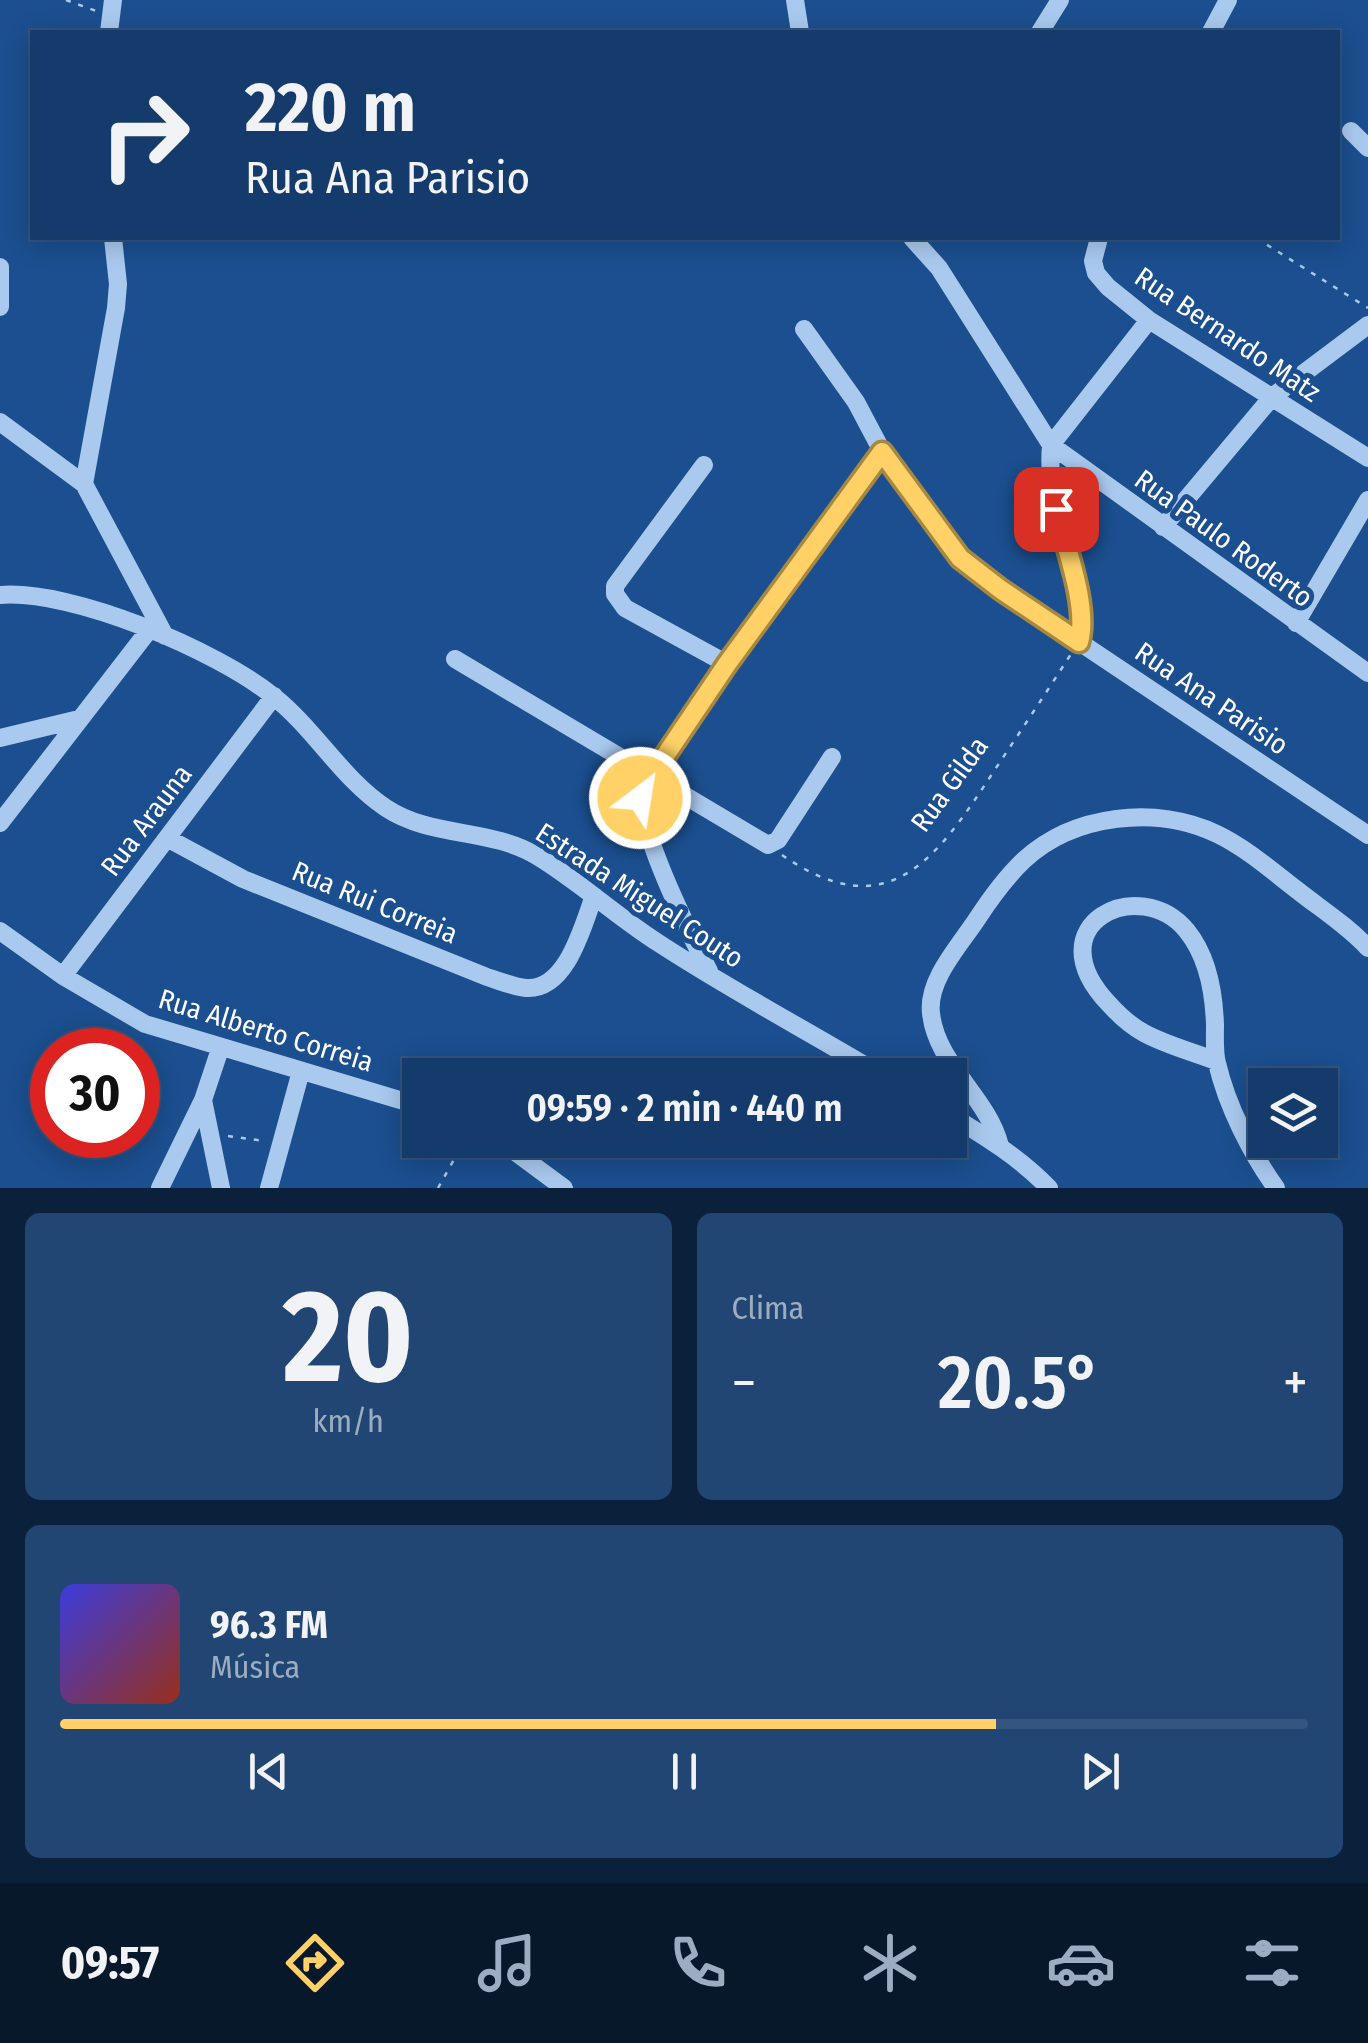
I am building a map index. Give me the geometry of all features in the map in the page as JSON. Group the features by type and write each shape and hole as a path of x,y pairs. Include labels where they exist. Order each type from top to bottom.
{"street":[{"path":"795,0 800,30"},
{"path":"1041,30 1060,0"},
{"path":"1211,30 1228,0"},
{"path":"1351,131 1368,148"},
{"path":"84,484 116,308 113,240"},
{"path":"914,240 938,268 1050,445"},
{"name":"Rua Bernardo Matz","path":"1098,240 1093,261 1096,273 1108,287 1149,320 1368,458"},
{"path":"0,266 0,308"},
{"path":"1079,642 1083,630 1080,608 1056,509 1050,445 1149,320"},
{"path":"1164,527 1272,397 1368,325"},
{"name":"Rua Ana Parisio","path":"804,329 856,402 882,452 960,558 1368,834"},
{"path":"0,422 84,484 157,633 80,720 0,823"},
{"name":"Rua Paulo Roderto","path":"1050,445 1368,673"},
{"path":"710,974 667,880 644,813 641,791 727,664 882,452"},
{"path":"704,465 616,586 617,600 727,664"},
{"path":"1296,624 1368,500"},
{"name":"Estrada Miguel Couto","path":"1,593 31,595 72,605 157,633 224,665 274,696 368,795 389,810 421,825 510,844 534,854 657,942 853,1058"},
{"path":"455,658 764,844 778,840 832,757"},
{"name":"Rua Arauna","path":"63,976 274,696"},
{"path":"0,738 80,720"},
{"path":"1000,1146 996,1127 944,1050 933,1023 931,998 938,980 990,900 1024,860 1068,831 1099,822 1143,818 1176,820 1214,832 1242,848 1368,948"},
{"name":"Rua Rui Correia","path":"166,838 243,879 487,977 532,988 555,977 563,967 594,896"},
{"path":"1216,1062 1145,1034 1122,1018 1093,988 1081,962 1082,943 1092,924 1112,909 1140,905 1166,913 1186,928 1210,980 1216,1062 1237,1117 1276,1188"},
{"name":"Rua Alberto Correia","path":"0,931 63,976 145,1024 402,1101"},
{"path":"160,1188 203,1100 220,1049"},
{"path":"269,1188 301,1071"},
{"path":"203,1100 221,1188"},
{"path":"967,1126 1000,1146 1049,1188"},
{"path":"523,1158 564,1188"}],"path":[{"path":"66,0 111,16"},
{"path":"1259,240 1368,308"},
{"name":"Rua Gilda","path":"764,844 824,880 850,887 880,886 907,874 928,859 958,825 1079,642"},
{"path":"212,1134 282,1143"},
{"path":"438,1188 454,1158"}],"route":[{"path":"640,798 727,664 882,452 960,558 1079,642 1083,630 1080,608 1056,509"}]}
